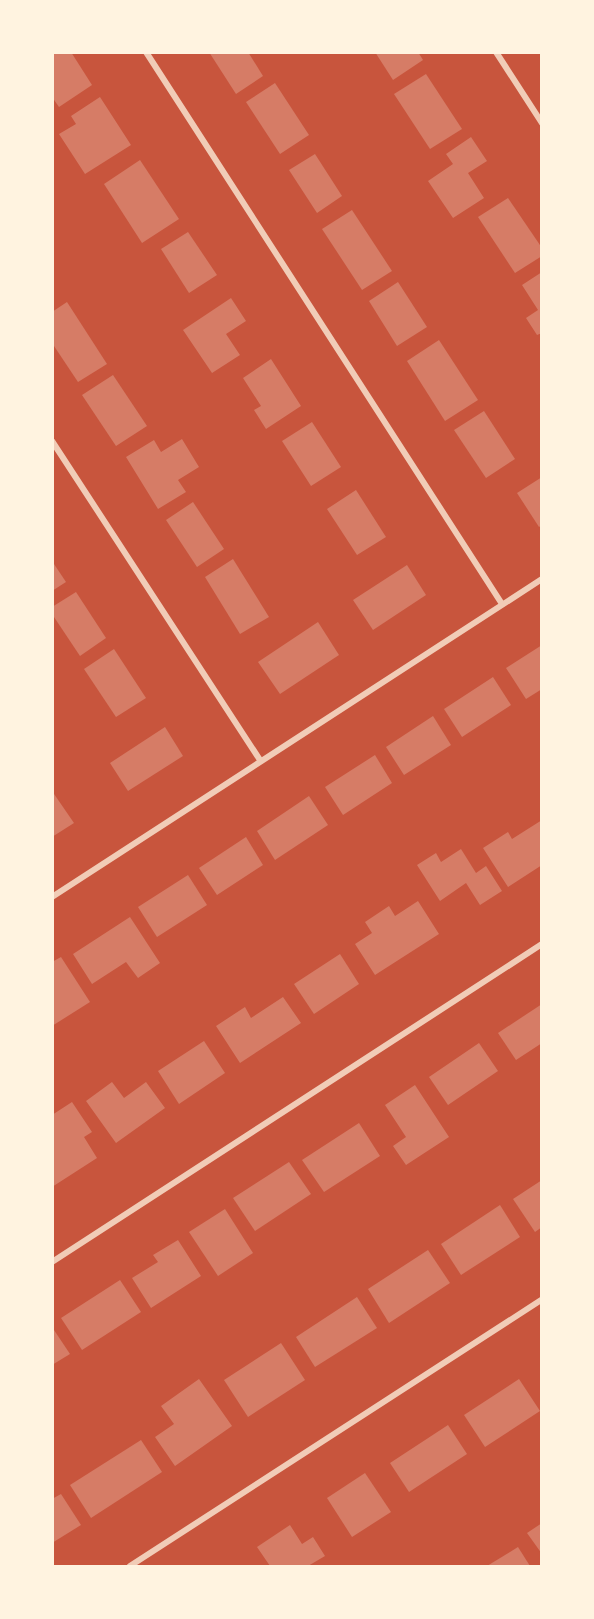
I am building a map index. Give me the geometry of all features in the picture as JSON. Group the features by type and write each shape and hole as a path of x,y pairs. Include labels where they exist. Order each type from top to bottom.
{"street":[{"path":"146,52 502,604"},
{"path":"496,52 542,123"},
{"path":"52,441 261,761"},
{"path":"52,897 542,579"},
{"path":"52,1262 542,944"},
{"path":"130,1566 542,1299"}],"building":[{"path":"52,52 71,52 92,85 59,107 52,97"},
{"path":"209,52 248,52 263,76 236,94"},
{"path":"375,52 418,52 423,60 393,80"},
{"path":"426,74 462,129 430,149 394,94"},
{"path":"275,83 309,135 280,154 246,102"},
{"path":"100,97 131,145 85,174 59,134 76,124 71,116"},
{"path":"471,137 487,161 468,173 484,198 453,218 428,181 453,164 446,154"},
{"path":"315,154 342,196 317,213 289,170"},
{"path":"140,160 179,219 142,243 104,184"},
{"path":"508,198 542,248 542,256 515,273 478,217"},
{"path":"352,210 392,271 362,290 322,229"},
{"path":"188,232 217,275 189,293 161,249"},
{"path":"542,272 542,333 537,335 526,318 538,310 522,285"},
{"path":"398,282 427,327 397,346 369,301"},
{"path":"231,298 246,321 226,334 240,355 212,373 183,330"},
{"path":"67,302 107,364 78,382 52,343 52,312"},
{"path":"439,340 478,400 445,421 407,361"},
{"path":"271,359 301,406 266,429 254,410 261,406 243,378"},
{"path":"113,375 147,426 116,446 82,395"},
{"path":"484,411 515,459 486,478 454,430"},
{"path":"312,422 341,467 311,486 282,441"},
{"path":"182,439 199,467 178,480 186,492 158,509 126,457 154,440 161,452"},
{"path":"542,477 542,525 539,527 517,493"},
{"path":"356,490 386,537 357,555 327,509"},
{"path":"193,502 224,549 197,567 166,520"},
{"path":"233,559 269,617 240,634 205,577"},
{"path":"52,561 66,582 52,591"},
{"path":"407,565 426,595 373,630 353,600"},
{"path":"76,592 106,638 80,656 52,614 52,607"},
{"path":"318,622 339,655 280,694 258,662"},
{"path":"542,645 542,689 526,699 506,668"},
{"path":"114,649 146,698 116,717 84,669"},
{"path":"493,677 511,705 462,737 444,709"},
{"path":"433,716 451,745 404,775 386,747"},
{"path":"165,727 183,756 128,791 110,763"},
{"path":"375,755 392,783 343,815 325,787"},
{"path":"52,791 74,823 52,837"},
{"path":"309,796 328,825 275,860 257,831"},
{"path":"542,820 542,865 508,887 483,848 508,832 512,839"},
{"path":"246,837 263,865 217,895 199,868"},
{"path":"461,849 476,873 486,866 502,891 480,905 466,883 440,901 417,865 436,853 441,862"},
{"path":"188,875 207,905 157,937 138,907"},
{"path":"418,901 439,934 375,975 355,944 372,933 365,922 389,906 395,916"},
{"path":"130,917 160,963 138,978 126,962 92,984 73,954"},
{"path":"340,954 359,984 314,1014 294,984"},
{"path":"61,957 90,1002 52,1026 52,962"},
{"path":"283,997 301,1023 240,1063 216,1026 245,1007 251,1018"},
{"path":"542,1004 542,1043 516,1060 498,1033"},
{"path":"204,1041 225,1073 179,1104 158,1071"},
{"path":"479,1043 498,1071 448,1105 429,1077"},
{"path":"112,1082 124,1098 146,1082 165,1108 116,1143 86,1101"},
{"path":"415,1085 449,1137 406,1165 393,1146 406,1137 385,1105"},
{"path":"72,1102 92,1132 84,1137 97,1158 52,1187 52,1115"},
{"path":"359,1123 380,1156 324,1192 302,1160"},
{"path":"289,1162 311,1194 255,1231 233,1198"},
{"path":"542,1180 542,1227 535,1232 513,1199"},
{"path":"500,1205 520,1237 461,1275 441,1244"},
{"path":"225,1209 253,1253 218,1276 189,1232"},
{"path":"178,1240 201,1276 151,1308 132,1278 158,1262 153,1255"},
{"path":"428,1250 450,1283 389,1323 368,1289"},
{"path":"120,1280 141,1312 82,1350 61,1318"},
{"path":"357,1297 377,1328 315,1367 296,1337"},
{"path":"52,1327 70,1354 52,1365"},
{"path":"281,1343 305,1380 248,1417 224,1380"},
{"path":"199,1379 232,1426 175,1466 155,1437 174,1424 161,1406"},
{"path":"519,1379 540,1411 485,1447 464,1415"},
{"path":"448,1425 467,1454 409,1492 390,1463"},
{"path":"141,1440 162,1472 91,1518 70,1485"},
{"path":"365,1473 391,1512 352,1537 327,1498"},
{"path":"61,1494 81,1525 52,1543 52,1499"},
{"path":"542,1523 542,1554 527,1533"},
{"path":"290,1525 302,1544 313,1537 325,1556 308,1566 270,1566 257,1547"},
{"path":"518,1547 530,1566 487,1566"}]}
